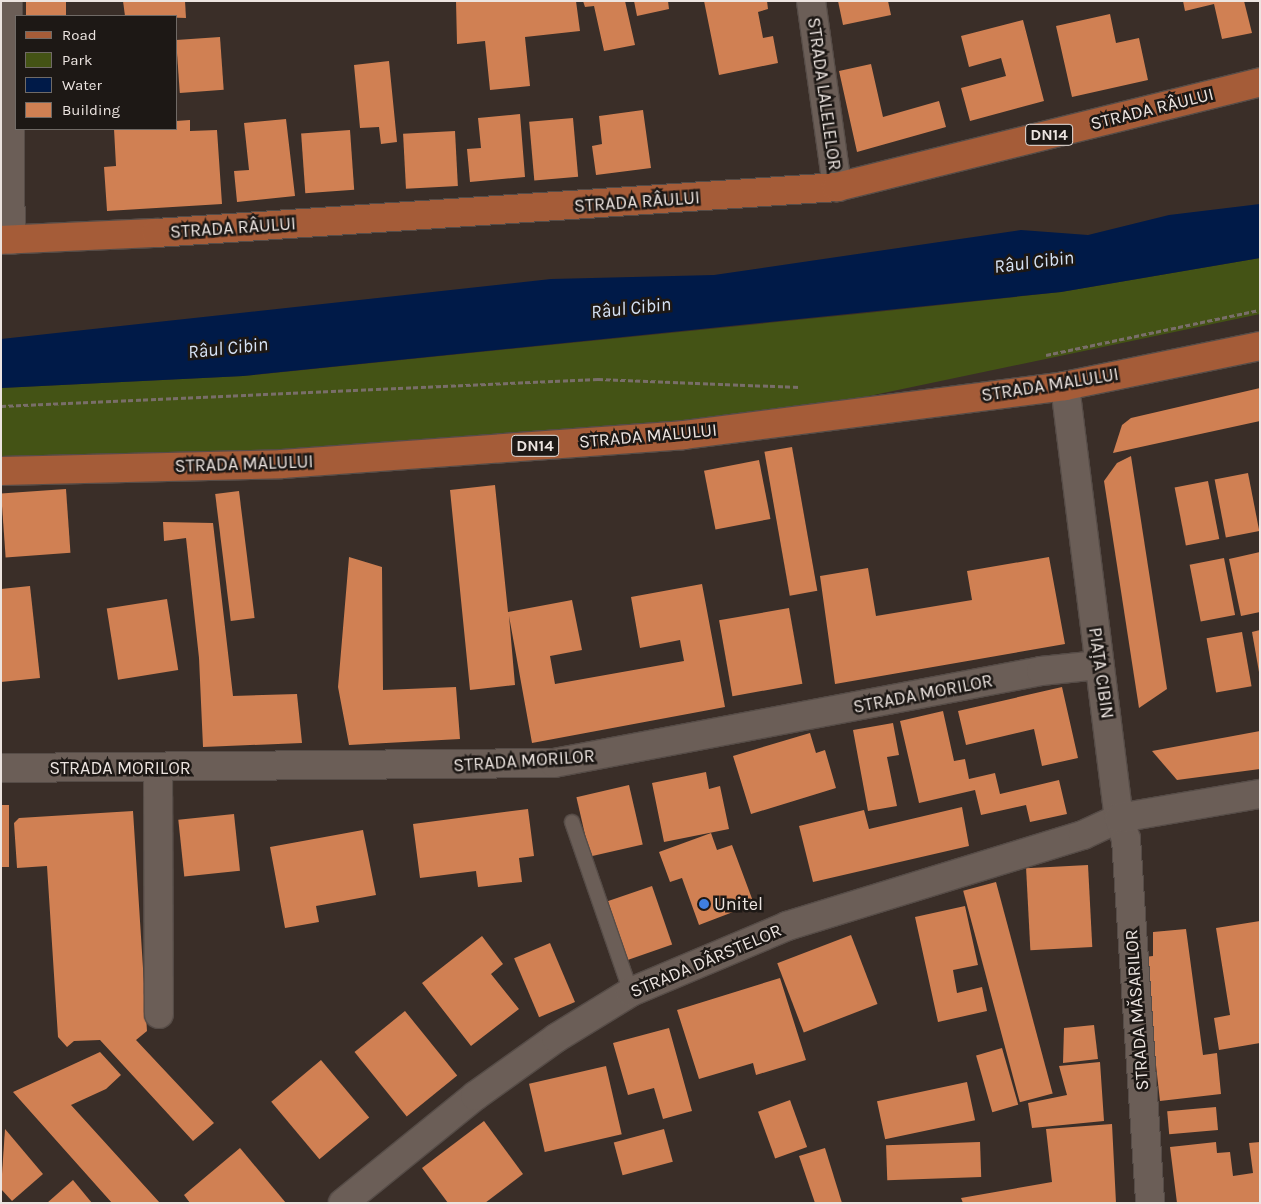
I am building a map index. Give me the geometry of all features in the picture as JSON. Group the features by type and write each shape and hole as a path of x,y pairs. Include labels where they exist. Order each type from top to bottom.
{"main road":[{"name":"STRADA RÂULUI","path":"6,240 837,187 1260,82"},
{"name":"STRADA MALULUI","path":"1,471 282,464 683,435 1065,386 1260,346"}],"street":[{"path":"6,240 5,65 8,1"},
{"name":"STRADA LALELELOR","path":"811,1 837,187"},
{"name":"PIAȚA CIBIN","path":"1065,386 1119,818"},
{"name":"STRADA MORILOR","path":"1,768 158,769 554,763 1041,671 1099,665"},
{"path":"158,769 159,1014"},
{"path":"1119,818 1260,794"},
{"name":"STRADA DÂRSTELOR","path":"343,1203 475,1096 556,1038 630,992 787,926 1083,835 1119,818"},
{"name":"STRADA MĂSARILOR","path":"1119,818 1126,839 1150,1203"}],"lane":[{"path":"572,822 630,992"}],"path":[{"path":"1040,356 1260,310"},
{"path":"1,406 598,378 810,387"}],"green space":[{"path":"1260,258 1260,314 683,435 1,471 1,388 243,376 867,313 1061,292"}],"water":[{"name":"Râul Cibin","path":"1260,204 1260,258 1061,292 243,376 1,388 1,339 551,279 714,275 1021,230 1088,235 1169,215"}],"building":[{"path":"26,1 66,1 66,15 26,15"},
{"path":"123,1 185,1 186,18 178,18 178,15 125,15"},
{"path":"456,1 576,1 580,31 525,37 530,86 490,90 485,41 457,44"},
{"path":"583,1 625,1 635,45 604,51 594,6 585,7"},
{"path":"634,1 668,1 669,9 637,16"},
{"path":"704,1 767,1 768,9 758,12 763,38 773,36 778,63 719,75"},
{"path":"838,1 888,1 891,15 843,25"},
{"path":"1183,1 1244,1 1252,33 1222,39 1214,4 1185,11"},
{"path":"1110,14 1116,43 1139,38 1148,80 1072,97 1056,26"},
{"path":"1023,20 1044,101 970,121 961,88 1006,76 1001,58 969,67 961,36"},
{"path":"220,37 224,90 180,93 178,40"},
{"path":"389,61 397,142 381,144 379,127 360,128 354,65"},
{"path":"871,64 883,117 939,101 946,127 857,152 839,71"},
{"path":"643,110 651,168 596,175 592,146 602,144 599,116"},
{"path":"520,114 525,177 470,182 467,149 481,148 478,118"},
{"path":"573,118 578,177 534,181 529,122"},
{"path":"286,119 295,196 237,202 234,171 249,170 244,123"},
{"path":"190,120 190,131 217,130 222,204 107,211 104,167 116,166 114,130 178,130 178,121"},
{"path":"350,130 354,190 305,193 301,133"},
{"path":"455,131 458,186 406,189 403,134"},
{"path":"1260,388 1260,421 1113,453 1122,425 1131,418"},
{"path":"792,447 817,591 790,596 764,452"},
{"path":"1131,456 1167,689 1139,708 1104,481 1117,463"},
{"path":"759,460 770,519 715,530 704,471"},
{"path":"1248,473 1259,531 1226,537 1215,479"},
{"path":"1208,481 1219,539 1186,545 1175,487"},
{"path":"495,485 508,612 572,600 582,650 550,656 555,684 684,661 680,640 640,648 631,597 702,584 725,707 532,743 509,616 515,685 470,690 450,490"},
{"path":"66,489 70,553 6,557 1,494"},
{"path":"239,491 255,618 231,621 215,494"},
{"path":"163,522 213,523 233,696 297,694 302,743 203,747 199,658 186,538 164,541"},
{"path":"1260,552 1260,612 1241,616 1229,559"},
{"path":"349,557 382,567 383,690 456,687 460,739 349,745 338,687"},
{"path":"1049,557 1065,644 835,684 820,576 868,568 876,616 972,600 967,571"},
{"path":"1224,558 1235,615 1201,622 1190,565"},
{"path":"30,586 40,678 1,682 1,589"},
{"path":"167,599 178,670 118,680 107,609"},
{"path":"789,608 802,684 732,696 719,620"},
{"path":"1260,630 1260,672 1259,672 1252,632"},
{"path":"1242,632 1252,686 1216,692 1207,638"},
{"path":"1062,687 1078,758 1042,766 1034,729 966,745 958,711"},
{"path":"943,711 954,761 965,759 969,779 995,773 1000,794 1059,780 1067,814 1030,822 1026,805 981,815 975,790 919,803 900,721"},
{"path":"893,723 899,755 887,757 897,806 868,811 853,730"},
{"path":"1260,731 1260,769 1177,780 1152,751"},
{"path":"810,733 816,753 825,750 836,788 751,814 733,756"},
{"path":"706,772 709,789 720,786 729,829 664,842 652,783"},
{"path":"629,785 643,844 590,857 576,797"},
{"path":"1,805 9,805 9,867 1,867"},
{"path":"962,807 969,846 813,882 799,826 864,810 869,829"},
{"path":"528,809 534,856 519,858 522,882 478,887 476,871 420,878 413,824"},
{"path":"133,811 147,1031 136,1040 214,1123 193,1141 100,1040 74,1041 67,1047 58,1037 47,866 17,868 14,823 19,818"},
{"path":"234,814 240,871 184,877 178,820"},
{"path":"363,830 376,895 316,906 319,922 285,928 270,847"},
{"path":"711,833 717,850 732,845 754,904 699,925 682,878 670,882 659,852"},
{"path":"1088,865 1092,947 1030,950 1026,868"},
{"path":"996,882 1053,1094 1020,1102 963,891"},
{"path":"652,886 672,945 621,962 601,904"},
{"path":"965,906 978,965 953,970 957,993 982,987 987,1011 938,1022 915,917"},
{"path":"1260,921 1260,1043 1219,1050 1214,1018 1230,1015 1216,928"},
{"path":"1186,929 1203,1055 1217,1053 1221,1094 1160,1101 1144,957 1153,956 1153,932"},
{"path":"851,935 878,1004 804,1032 777,963"},
{"path":"482,936 503,964 491,974 519,1009 471,1046 422,983"},
{"path":"550,943 575,1002 539,1017 514,958"},
{"path":"780,978 806,1060 756,1075 753,1063 699,1079 677,1010"},
{"path":"405,1011 457,1076 407,1116 354,1052"},
{"path":"1094,1025 1098,1059 1063,1063 1064,1028"},
{"path":"669,1028 692,1111 663,1119 654,1088 628,1095 613,1043"},
{"path":"1002,1048 1018,1105 992,1112 976,1055"},
{"path":"100,1052 121,1075 106,1089 71,1105 160,1203 112,1203 13,1092"},
{"path":"321,1060 369,1117 319,1159 271,1102"},
{"path":"1100,1062 1104,1121 1032,1128 1028,1103 1067,1095 1059,1066"},
{"path":"606,1066 622,1134 545,1152 529,1084"},
{"path":"967,1082 975,1120 885,1139 877,1101"},
{"path":"790,1100 807,1147 775,1159 758,1112"},
{"path":"1216,1107 1218,1130 1169,1134 1167,1111"},
{"path":"484,1121 523,1174 485,1203 448,1203 422,1168"},
{"path":"1112,1124 1116,1203 963,1203 961,1198 1052,1182 1046,1129"},
{"path":"5,1129 43,1174 12,1201 1,1189"},
{"path":"664,1129 673,1162 623,1175 614,1142"},
{"path":"980,1142 981,1177 887,1180 886,1145"},
{"path":"1216,1142 1217,1153 1230,1152 1233,1176 1253,1173 1249,1143 1260,1142 1260,1203 1177,1203 1170,1147"},
{"path":"240,1148 286,1203 190,1203 184,1195"},
{"path":"825,1148 842,1203 815,1203 799,1156"},
{"path":"73,1180 92,1203 47,1203"}],"place":[{"name":"Unitel","path":"704,904"}]}
